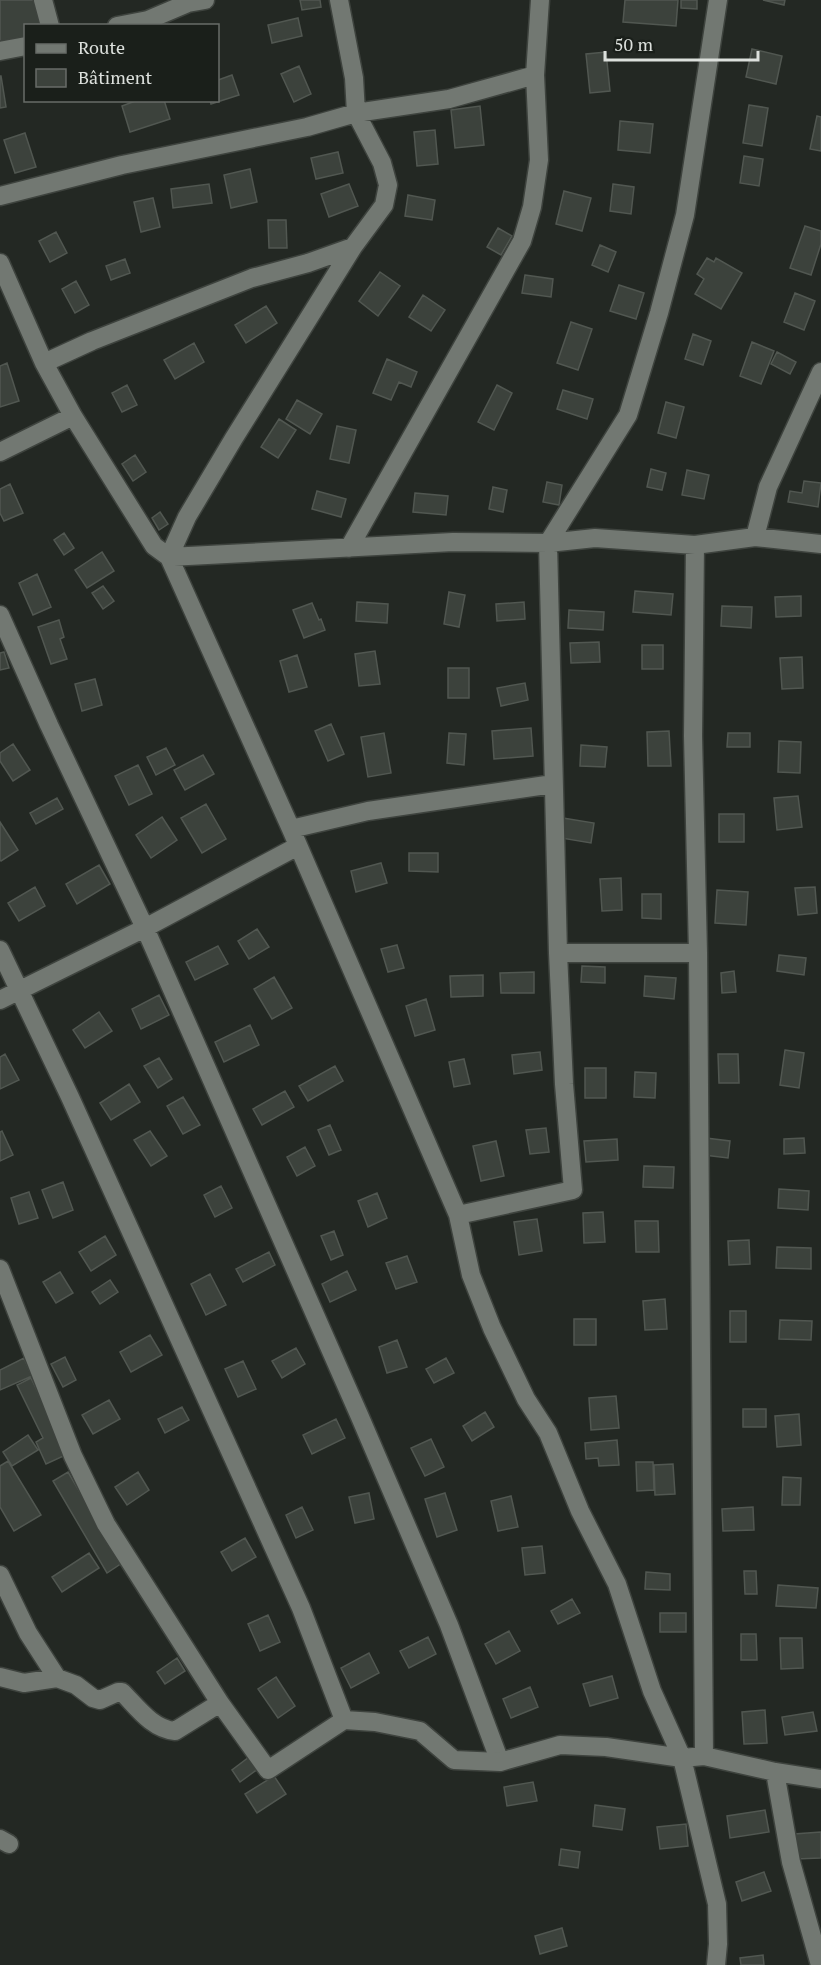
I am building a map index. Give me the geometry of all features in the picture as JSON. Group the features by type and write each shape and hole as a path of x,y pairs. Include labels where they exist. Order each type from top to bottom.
{"street":[{"path":"43,0 49,24"},
{"path":"169,557 187,517 228,448 353,247 384,205 388,185 382,163 356,113 354,78 339,0"},
{"path":"349,548 522,241 532,207 539,159 535,75 540,0"},
{"path":"458,1215 573,1190 564,1084 558,953 548,543 628,415 659,313 685,215 718,0"},
{"path":"127,24 148,20 193,1"},
{"path":"0,51 24,46"},
{"path":"0,196 122,165 307,127 356,113 449,99 535,75"},
{"path":"44,363 92,341 252,278 308,263 353,247"},
{"path":"0,263 44,363 73,416 154,546 169,557 458,1215 471,1275 492,1328 526,1399 548,1433 580,1511 617,1584 652,1691 682,1758 717,1904 716,1965"},
{"path":"755,537 768,487 821,372"},
{"path":"0,452 73,416"},
{"path":"169,557 453,543 548,543 595,538 695,544 755,537 821,544"},
{"path":"695,544 693,736 698,953 704,1756"},
{"path":"0,615 145,928 360,1417 440,1603 500,1762"},
{"path":"0,1000 145,928 294,838 368,810 553,784"},
{"path":"0,950 70,1097 301,1608 344,1720"},
{"path":"558,953 698,953"},
{"path":"0,1269 73,1456 106,1524 220,1702 268,1770 344,1720 375,1722 420,1731 454,1760 500,1762 560,1745 606,1747 682,1758 704,1756 775,1772 821,1779"},
{"path":"0,1575 28,1633 57,1678"},
{"path":"0,1677 24,1683 57,1678 76,1685 93,1698 100,1700 122,1692 153,1724 175,1731 220,1702"},
{"path":"775,1772 791,1862 820,1965"}],"building":[{"path":"0,0 38,0 45,24 24,24 24,37 0,45"},
{"path":"300,0 320,0 321,7 302,10"},
{"path":"625,0 678,0 676,26 623,22"},
{"path":"681,0 697,0 697,9 681,8"},
{"path":"763,0 785,0 784,5"},
{"path":"298,18 302,36 272,43 268,25"},
{"path":"752,49 782,56 776,84 746,77"},
{"path":"606,52 610,91 590,93 586,54"},
{"path":"299,66 311,94 294,102 281,74"},
{"path":"232,75 239,95 219,101 219,80"},
{"path":"0,76 6,107 0,108"},
{"path":"133,102 165,102 170,119 130,132 122,106"},
{"path":"749,105 768,108 762,146 743,143"},
{"path":"480,106 484,145 455,148 451,110"},
{"path":"817,116 821,117 821,151 810,149"},
{"path":"620,121 653,124 650,153 618,150"},
{"path":"435,130 438,164 417,166 414,132"},
{"path":"25,133 36,167 15,173 4,140"},
{"path":"338,152 343,173 316,179 311,158"},
{"path":"744,156 763,159 759,186 740,183"},
{"path":"250,169 257,202 231,208 224,175"},
{"path":"209,184 212,203 173,208 171,189"},
{"path":"349,184 358,206 329,217 321,194"},
{"path":"613,184 634,187 631,214 610,211"},
{"path":"564,191 591,198 582,231 556,224"},
{"path":"408,195 435,200 432,220 405,216"},
{"path":"153,198 160,227 141,232 134,202"},
{"path":"268,220 286,220 287,248 269,248"},
{"path":"805,226 821,231 821,244 811,275 790,268"},
{"path":"498,228 512,236 501,255 487,247"},
{"path":"56,232 67,253 50,262 39,241"},
{"path":"600,245 616,252 608,272 592,265"},
{"path":"707,258 714,262 716,258 742,273 721,309 695,294 704,279 697,274"},
{"path":"125,259 130,273 111,280 106,266"},
{"path":"380,272 400,286 378,316 359,301"},
{"path":"525,275 553,279 551,297 522,293"},
{"path":"76,281 89,305 75,313 62,289"},
{"path":"619,285 644,293 636,319 610,311"},
{"path":"795,293 815,301 804,330 784,322"},
{"path":"423,295 445,310 431,331 409,317"},
{"path":"266,306 277,323 246,343 235,325"},
{"path":"571,322 592,329 578,370 557,363"},
{"path":"693,334 711,341 703,365 685,359"},
{"path":"752,342 774,351 761,384 740,376"},
{"path":"194,343 204,362 175,379 164,360"},
{"path":"777,352 796,362 790,374 771,364"},
{"path":"387,359 417,372 411,387 399,382 391,400 373,393"},
{"path":"7,363 19,401 0,407 0,366"},
{"path":"127,385 137,405 122,412 112,393"},
{"path":"497,385 512,393 494,430 478,422"},
{"path":"563,390 593,399 587,419 557,409"},
{"path":"297,400 322,414 310,434 286,419"},
{"path":"666,402 684,407 676,438 658,433"},
{"path":"279,419 296,430 278,458 261,447"},
{"path":"337,426 356,430 349,463 330,459"},
{"path":"135,455 146,472 133,481 122,464"},
{"path":"651,469 666,473 662,490 647,487"},
{"path":"687,470 709,475 704,499 682,495"},
{"path":"804,481 821,483 818,507 788,502 790,491 802,493"},
{"path":"547,482 562,485 559,505 543,502"},
{"path":"10,484 23,513 4,521 0,513 0,489"},
{"path":"493,487 507,490 503,512 489,509"},
{"path":"317,491 346,499 341,517 312,509"},
{"path":"415,493 448,496 446,515 413,512"},
{"path":"160,512 168,524 159,530 152,518"},
{"path":"64,533 74,548 64,555 54,540"},
{"path":"102,552 114,571 87,588 75,570"},
{"path":"37,574 51,607 33,615 19,583"},
{"path":"103,586 114,601 103,609 92,593"},
{"path":"635,591 673,594 671,615 633,612"},
{"path":"449,592 465,595 459,627 444,624"},
{"path":"801,596 801,616 776,617 775,597"},
{"path":"357,602 388,604 387,623 356,621"},
{"path":"524,602 525,619 497,621 496,604"},
{"path":"312,603 325,630 304,638 293,610"},
{"path":"722,606 752,607 751,628 721,626"},
{"path":"569,610 604,612 603,630 568,628"},
{"path":"59,620 64,637 60,639 67,659 51,664 38,627"},
{"path":"599,642 600,662 571,663 570,643"},
{"path":"642,645 663,645 663,669 642,669"},
{"path":"375,651 380,684 359,686 355,654"},
{"path":"4,652 9,668 0,670 0,653"},
{"path":"297,655 307,687 289,692 280,661"},
{"path":"802,657 803,688 782,689 780,658"},
{"path":"448,668 469,668 469,698 448,698"},
{"path":"95,679 102,705 82,711 75,684"},
{"path":"525,683 528,700 501,706 497,688"},
{"path":"331,724 344,754 328,761 315,731"},
{"path":"531,728 533,756 494,759 492,731"},
{"path":"669,731 671,766 648,766 647,732"},
{"path":"384,733 391,773 368,777 361,737"},
{"path":"449,733 466,734 464,765 447,763"},
{"path":"728,733 750,733 750,747 727,747"},
{"path":"779,741 801,742 800,773 778,772"},
{"path":"13,744 30,770 13,781 0,761 0,753"},
{"path":"581,745 607,747 605,767 580,766"},
{"path":"166,748 175,765 156,775 147,757"},
{"path":"203,755 214,774 185,790 174,770"},
{"path":"138,765 152,794 129,805 115,776"},
{"path":"798,796 802,827 777,830 774,798"},
{"path":"57,798 63,809 36,824 30,813"},
{"path":"206,804 226,839 202,853 181,818"},
{"path":"719,814 744,814 744,842 719,842"},
{"path":"162,817 177,840 151,858 136,835"},
{"path":"563,818 594,823 591,843 561,838"},
{"path":"0,822 18,850 1,861 0,860"},
{"path":"409,853 438,853 438,872 409,871"},
{"path":"381,863 387,883 356,892 351,871"},
{"path":"99,865 110,884 77,904 66,884"},
{"path":"621,878 622,910 602,911 600,879"},
{"path":"35,887 45,906 19,921 8,903"},
{"path":"815,887 817,913 798,915 795,888"},
{"path":"717,890 748,892 746,925 715,923"},
{"path":"642,894 661,894 661,919 642,918"},
{"path":"257,929 269,947 249,959 238,941"},
{"path":"397,945 404,968 388,972 381,949"},
{"path":"218,946 228,964 195,980 186,962"},
{"path":"779,955 806,958 804,975 777,971"},
{"path":"582,966 605,967 605,983 581,982"},
{"path":"734,971 736,992 722,993 721,973"},
{"path":"534,972 534,993 501,993 500,973"},
{"path":"483,975 483,996 451,997 450,976"},
{"path":"645,976 676,978 674,999 644,996"},
{"path":"274,977 292,1008 272,1019 254,989"},
{"path":"159,995 169,1015 141,1029 132,1009"},
{"path":"426,999 435,1030 415,1036 406,1006"},
{"path":"99,1012 112,1031 85,1048 73,1030"},
{"path":"250,1025 259,1045 224,1062 215,1042"},
{"path":"785,1050 804,1053 799,1088 780,1085"},
{"path":"540,1052 542,1070 514,1074 512,1055"},
{"path":"5,1054 19,1080 0,1089 0,1057"},
{"path":"718,1054 738,1054 739,1083 719,1083"},
{"path":"159,1058 172,1079 158,1088 144,1066"},
{"path":"464,1059 470,1084 454,1087 449,1062"},
{"path":"335,1066 343,1081 308,1101 299,1086"},
{"path":"585,1068 606,1068 606,1098 585,1098"},
{"path":"635,1072 656,1073 655,1098 634,1097"},
{"path":"129,1084 140,1102 111,1120 100,1103"},
{"path":"285,1091 294,1107 262,1125 253,1109"},
{"path":"183,1097 200,1125 183,1134 167,1106"},
{"path":"330,1125 341,1150 329,1155 318,1130"},
{"path":"546,1128 549,1152 530,1154 526,1130"},
{"path":"2,1131 13,1155 0,1161 0,1132"},
{"path":"150,1131 167,1156 151,1166 134,1140"},
{"path":"706,1138 730,1141 728,1158 704,1155"},
{"path":"804,1138 805,1153 784,1154 784,1139"},
{"path":"617,1139 618,1160 586,1162 584,1141"},
{"path":"496,1141 504,1176 481,1181 473,1146"},
{"path":"305,1147 315,1166 297,1176 287,1157"},
{"path":"644,1166 674,1167 673,1188 643,1187"},
{"path":"63,1182 73,1210 53,1218 42,1190"},
{"path":"221,1186 232,1208 215,1217 204,1195"},
{"path":"779,1189 809,1191 808,1210 778,1208"},
{"path":"29,1192 38,1218 19,1224 11,1198"},
{"path":"377,1193 387,1218 368,1227 358,1201"},
{"path":"603,1212 605,1242 584,1243 583,1213"},
{"path":"537,1219 542,1251 519,1255 514,1222"},
{"path":"635,1221 658,1221 659,1252 636,1252"},
{"path":"334,1231 343,1255 331,1260 321,1236"},
{"path":"105,1236 116,1255 91,1271 79,1252"},
{"path":"749,1240 750,1264 729,1265 728,1241"},
{"path":"777,1247 811,1248 811,1269 776,1268"},
{"path":"269,1252 275,1265 243,1282 236,1269"},
{"path":"407,1256 417,1282 396,1289 386,1263"},
{"path":"347,1271 356,1290 330,1302 322,1284"},
{"path":"60,1272 73,1293 56,1303 43,1282"},
{"path":"210,1274 226,1305 206,1315 191,1284"},
{"path":"110,1280 118,1292 100,1304 92,1292"},
{"path":"665,1299 667,1329 645,1330 643,1301"},
{"path":"730,1311 746,1311 746,1342 730,1342"},
{"path":"574,1319 596,1319 596,1345 574,1345"},
{"path":"780,1320 812,1321 811,1340 779,1339"},
{"path":"150,1335 162,1355 131,1372 120,1352"},
{"path":"397,1340 407,1367 387,1373 379,1347"},
{"path":"296,1348 305,1364 282,1378 272,1361"},
{"path":"65,1357 76,1380 63,1387 51,1364"},
{"path":"24,1358 32,1376 0,1390 0,1370"},
{"path":"446,1358 454,1373 434,1383 426,1369"},
{"path":"243,1361 256,1389 238,1397 225,1369"},
{"path":"31,1378 68,1454 46,1464 36,1442 43,1438 17,1385"},
{"path":"616,1396 619,1428 591,1430 589,1398"},
{"path":"109,1400 120,1419 93,1434 82,1415"},
{"path":"182,1407 189,1420 165,1433 158,1419"},
{"path":"743,1409 766,1409 766,1427 743,1427"},
{"path":"485,1412 494,1427 472,1441 463,1426"},
{"path":"799,1414 801,1445 777,1447 775,1416"},
{"path":"336,1419 345,1438 312,1454 303,1435"},
{"path":"28,1435 38,1450 12,1466 3,1452"},
{"path":"431,1439 444,1467 425,1476 411,1448"},
{"path":"617,1440 619,1465 599,1466 598,1458 586,1459 585,1443"},
{"path":"8,1461 41,1515 14,1531 0,1507 0,1466"},
{"path":"636,1462 653,1462 654,1490 637,1491"},
{"path":"673,1464 675,1494 655,1495 654,1465"},
{"path":"68,1472 122,1563 107,1573 53,1481"},
{"path":"138,1472 149,1490 127,1505 115,1487"},
{"path":"783,1477 801,1478 800,1505 782,1505"},
{"path":"369,1493 374,1519 355,1523 349,1497"},
{"path":"445,1493 457,1530 437,1537 425,1499"},
{"path":"511,1496 518,1527 498,1531 491,1501"},
{"path":"302,1507 313,1530 296,1538 286,1515"},
{"path":"753,1507 754,1530 723,1531 722,1509"},
{"path":"245,1538 256,1557 232,1571 221,1552"},
{"path":"542,1546 545,1573 525,1575 522,1548"},
{"path":"89,1553 99,1568 62,1592 52,1577"},
{"path":"744,1571 756,1571 757,1594 745,1594"},
{"path":"646,1572 670,1574 670,1590 645,1589"},
{"path":"778,1585 818,1588 816,1608 776,1606"},
{"path":"572,1599 580,1613 558,1624 551,1611"},
{"path":"660,1613 686,1613 686,1632 660,1632"},
{"path":"268,1615 280,1642 260,1651 248,1624"},
{"path":"509,1631 520,1651 496,1664 485,1644"},
{"path":"741,1634 756,1634 757,1660 741,1660"},
{"path":"428,1637 436,1654 409,1668 400,1651"},
{"path":"780,1638 802,1638 803,1668 781,1669"},
{"path":"369,1653 379,1673 351,1688 341,1668"},
{"path":"177,1658 185,1671 165,1684 157,1672"},
{"path":"612,1676 618,1698 590,1706 583,1684"},
{"path":"276,1677 295,1706 278,1718 258,1689"},
{"path":"530,1687 538,1707 511,1718 503,1699"},
{"path":"765,1710 767,1743 744,1744 742,1712"},
{"path":"813,1712 817,1731 785,1735 782,1717"},
{"path":"253,1754 262,1766 240,1782 232,1770"},
{"path":"274,1776 286,1794 257,1813 245,1794"},
{"path":"533,1782 537,1801 507,1806 504,1787"},
{"path":"595,1805 625,1809 622,1830 593,1826"},
{"path":"765,1810 769,1832 730,1838 727,1816"},
{"path":"686,1824 688,1846 660,1849 657,1827"},
{"path":"821,1832 821,1858 796,1859 794,1834"},
{"path":"561,1849 580,1852 578,1868 559,1865"},
{"path":"764,1872 771,1891 742,1901 736,1882"},
{"path":"562,1928 567,1946 540,1954 535,1936"},
{"path":"763,1955 764,1965 741,1965 740,1958"}]}
